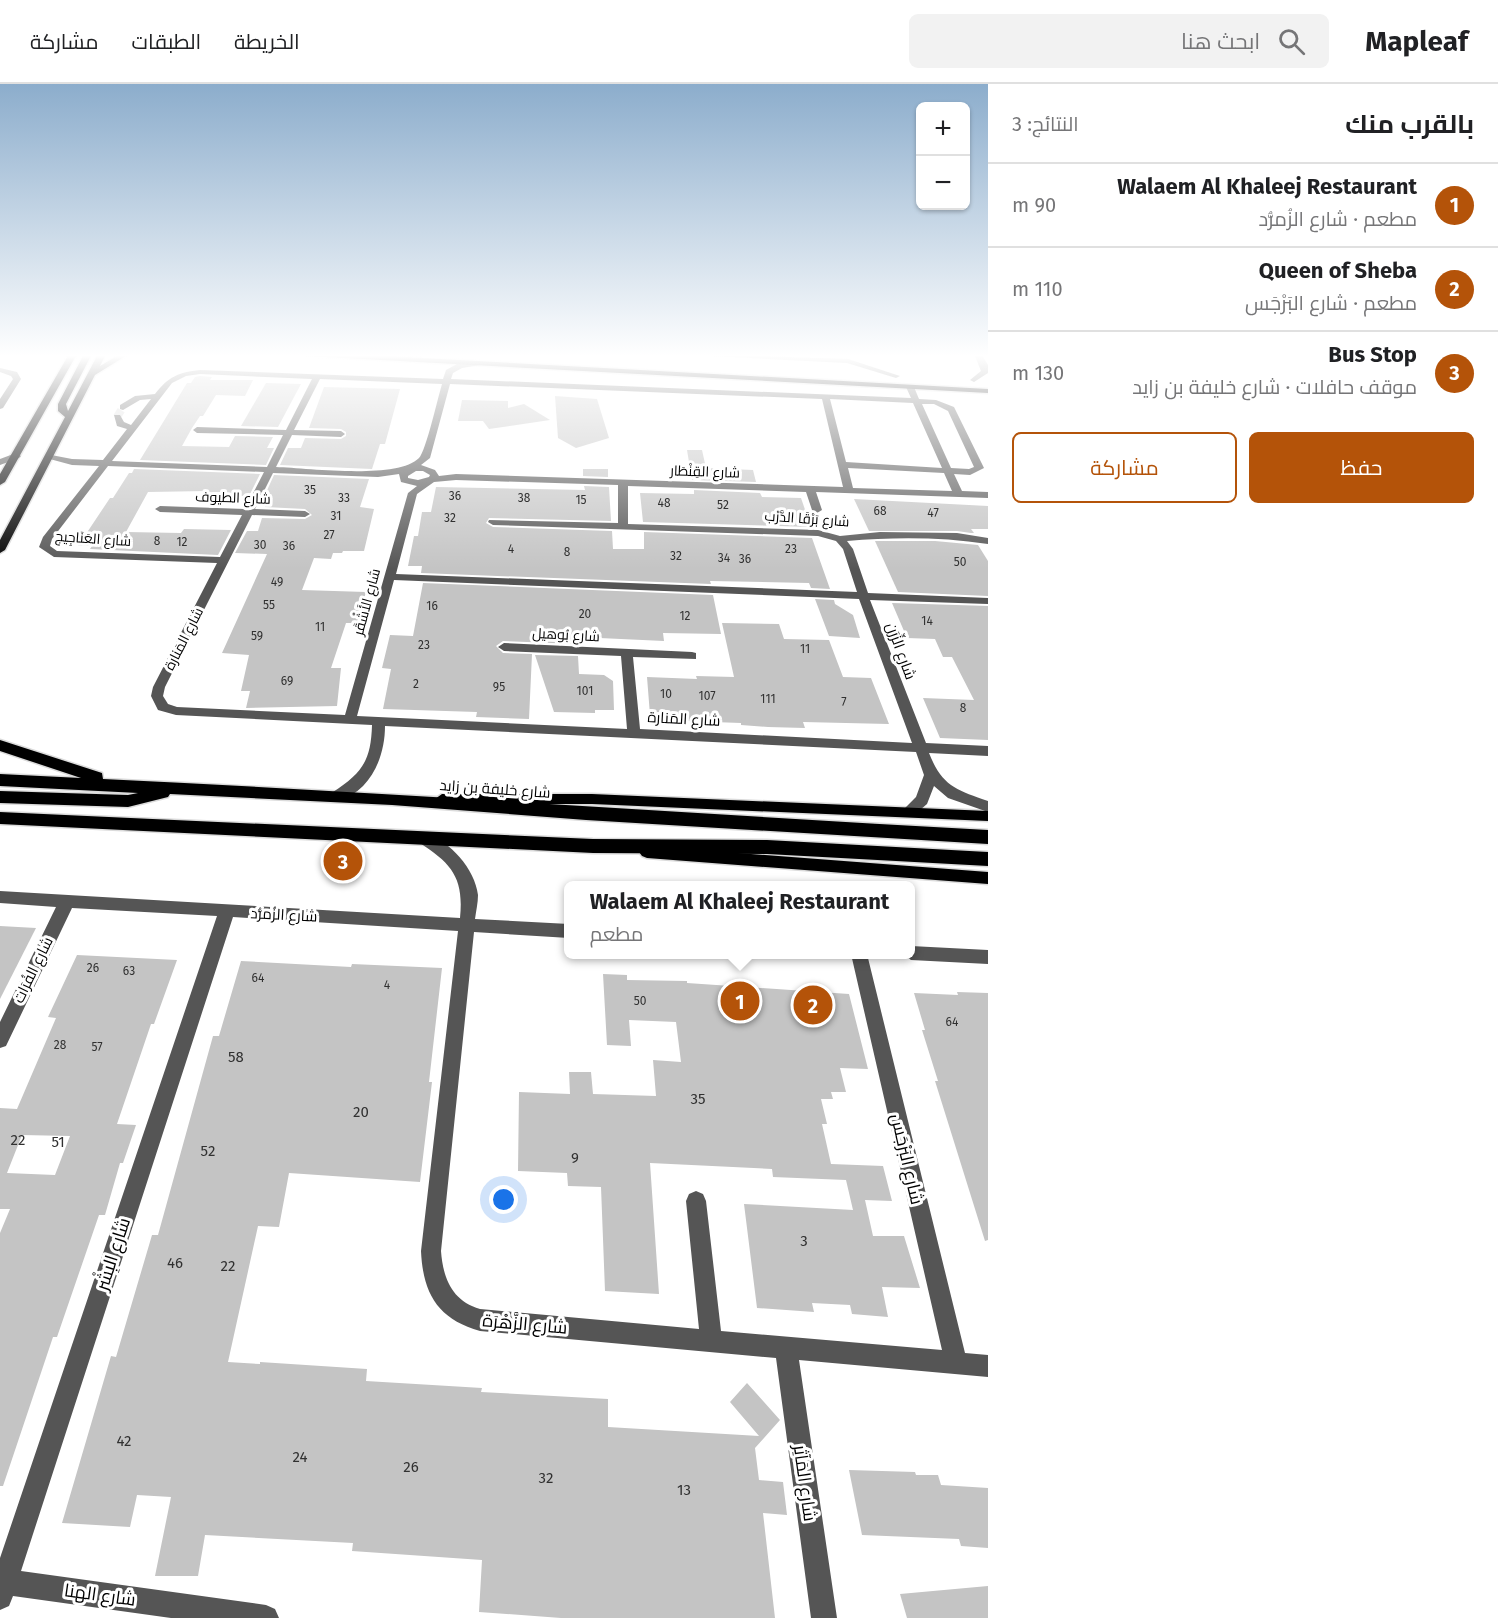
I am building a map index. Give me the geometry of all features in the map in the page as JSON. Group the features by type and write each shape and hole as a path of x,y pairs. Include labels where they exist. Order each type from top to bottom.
{"highway":[{"path":"0,745 68,769 130,786"},
{"name":"شارع خليفة بن زايد","path":"0,780 392,799 586,814 988,837"},
{"path":"0,797 128,801 148,798 172,789"},
{"path":"0,818 593,846 767,847 988,859"}],"main road":[{"path":"1,479 33,426"},
{"path":"0,550 65,426"},
{"path":"392,799 562,798 988,816"},
{"path":"593,846 775,863 988,878"}],"street":[{"path":"125,426 133,428"},
{"name":"شارع العَنَاجِيج","path":"135,426 45,542 44,548 47,552 54,554 224,560"},
{"name":"شارع المَنارة","path":"292,426 159,687 157,696 160,704 176,711 988,751"},
{"path":"407,475 424,458 433,426"},
{"path":"832,426 849,490"},
{"path":"927,426 958,494"},
{"name":"شارع العَنَاجِيج","path":"948,471 974,472 979,467 959,426"},
{"path":"197,430 341,434"},
{"path":"0,462 16,456"},
{"path":"49,456 72,462 105,464 407,475 422,468 431,476"},
{"path":"424,458 431,476"},
{"path":"42,471 72,462"},
{"path":"842,465 948,471"},
{"path":"407,475 418,483 431,476"},
{"path":"407,475 413,493 431,476"},
{"name":"شارع القِنْطَار","path":"431,476 988,495"},
{"path":"623,483 623,526"},
{"path":"810,489 817,510"},
{"name":"شارع الأَشْقَر","path":"351,719 413,493"},
{"name":"شارع الطيوف","path":"160,509 305,514"},
{"name":"شارع بَرْقَا الدَّرْب","path":"493,522 818,533 840,539 880,535 957,536 988,541"},
{"name":"شارع الزِّرَن","path":"840,539 848,549 931,775 953,794 988,807"},
{"path":"390,577 988,602"},
{"name":"شارع بُوهيل","path":"504,647 692,656"},
{"path":"627,653 634,734"},
{"path":"338,796 358,781 373,764 379,746 379,721"},
{"path":"908,812 922,800 931,775"},
{"name":"شارع الزَّهْرَة","path":"425,838 453,858 465,874 470,896 431,1251 432,1274 442,1296 459,1312 469,1318 480,1320 988,1366"},
{"name":"شارع الزُمرُّد","path":"0,897 564,932"},
{"name":"شارع الفُرَات","path":"0,1040 67,901"},
{"name":"شارع البِشْر","path":"2,1590 227,911"},
{"path":"915,953 988,957"},
{"name":"شارع البَرْجَس","path":"860,959 956,1363"},
{"path":"696,1201 711,1341"},
{"name":"شارع المَآثِر","path":"786,1348 824,1618"},
{"name":"شارع الهنا","path":"2,1590 266,1618"}],"building":[{"path":"161,426 194,426 182,446 229,447 235,436 273,437 267,448 274,448 266,465 140,460"},
{"path":"241,426 279,426 278,427"},
{"path":"310,426 390,426 385,444 380,444 372,469 280,465 288,448 301,448 305,438 341,439 346,436 346,432 341,429 309,428"},
{"path":"486,426 512,426 489,429"},
{"path":"557,426 605,426 609,438 576,448 558,438"},
{"path":"687,450 702,450 706,468 753,470 756,482 692,480"},
{"path":"134,469 260,474 249,496 204,495 207,491 148,492 126,532 181,533 184,529 231,530 218,555 90,549 92,546 78,546 110,498 113,498"},
{"path":"583,469 608,469 608,477 583,476"},
{"path":"274,475 369,479 360,507 374,509 364,551 333,553 331,559 314,558 302,590 366,592 357,623 346,623 331,668 341,668 337,706 246,708 250,691 241,691 249,655 222,653 267,554 235,553 247,531 258,531 262,518 305,519 312,515 305,509 265,507 269,497 264,497"},
{"path":"584,486 609,487 611,521 489,518 486,523 493,527 612,531 613,549 644,549 644,532 812,538 830,589 811,588 809,583 710,581 711,584 421,573 422,566 408,566 414,536 418,536 422,512 431,512 436,487 585,490"},
{"path":"694,490 760,493 762,497 801,498 811,527 643,522 640,493 694,494"},
{"path":"854,499 988,506 988,529 971,529 974,533 869,531"},
{"path":"875,541 935,541 978,545 988,561 988,596 898,592"},
{"path":"423,583 713,595 721,634 663,633 664,641 578,637 578,644 503,641 496,646 503,653 532,654 529,719 476,717 477,712 383,709 391,669 382,668 390,635 413,636"},
{"path":"815,599 834,600 835,604 853,615 860,638 829,636"},
{"path":"892,603 988,606 988,740 940,738 923,698 974,700 952,657 943,657 935,639 907,638"},
{"path":"722,623 779,624 784,639 829,640 843,677 871,678 889,724 803,722 805,728 768,727 741,725 741,723 658,720 658,715 650,715 647,677 697,679 696,676 734,677"},
{"path":"535,655 578,656 579,674 604,675 613,681 614,710 595,710 595,713 554,712"},
{"path":"0,926 36,928 0,999"},
{"path":"77,955 177,960 154,1024 151,1024 117,1124 136,1125 123,1163 120,1163 105,1215 99,1215 57,1337 53,1337 3,1486 0,1486 0,1233 10,1209 0,1209 0,1108 17,1109 56,1018 48,1017","holes":["22,1135 70,1136 55,1175 7,1173"]},
{"path":"241,961 351,967 352,964 442,968 420,1182 289,1173 279,1227 258,1226 228,1362 367,1369 366,1381 482,1388 481,1392 608,1399 608,1427 759,1436 730,1402 747,1383 780,1420 755,1448 759,1480 783,1482 787,1515 763,1513 775,1618 561,1618 479,1612 482,1560 352,1551 353,1543 205,1535 198,1576 155,1576 171,1497 137,1495 130,1527 62,1523 111,1356 116,1357 152,1235 158,1235 213,1036 219,1036"},
{"path":"603,974 627,975 627,980 687,981 687,983 849,994 868,1069 840,1068 846,1092 831,1092 833,1099 821,1099 827,1124 822,1124 831,1164 883,1166 892,1201 865,1200 873,1236 904,1236 920,1288 882,1287 888,1317 852,1314 850,1305 812,1303 814,1312 757,1308 744,1204 853,1210 846,1180 773,1177 772,1169 650,1163 659,1294 605,1291 601,1187 568,1186 567,1173 518,1171 519,1092 570,1094 569,1072 591,1072 593,1094 656,1096 653,1060 681,1062 676,1022 629,1020 631,1046 607,1045"},
{"path":"957,992 988,993 988,1240 985,1241 935,1081 938,1081 922,1030 925,1030 914,993 958,995"},
{"path":"849,1470 915,1472 916,1475 938,1475 941,1485 988,1488 988,1548 961,1546 959,1539 862,1535"},
{"path":"988,1586 988,1618 907,1618 900,1594"}],"place":[{"name":"Bus Stop","path":"343,861"},
{"name":"Walaem Al Khaleej Restaurant","path":"740,1001"},
{"name":"Queen of Sheba","path":"813,1005"}]}
